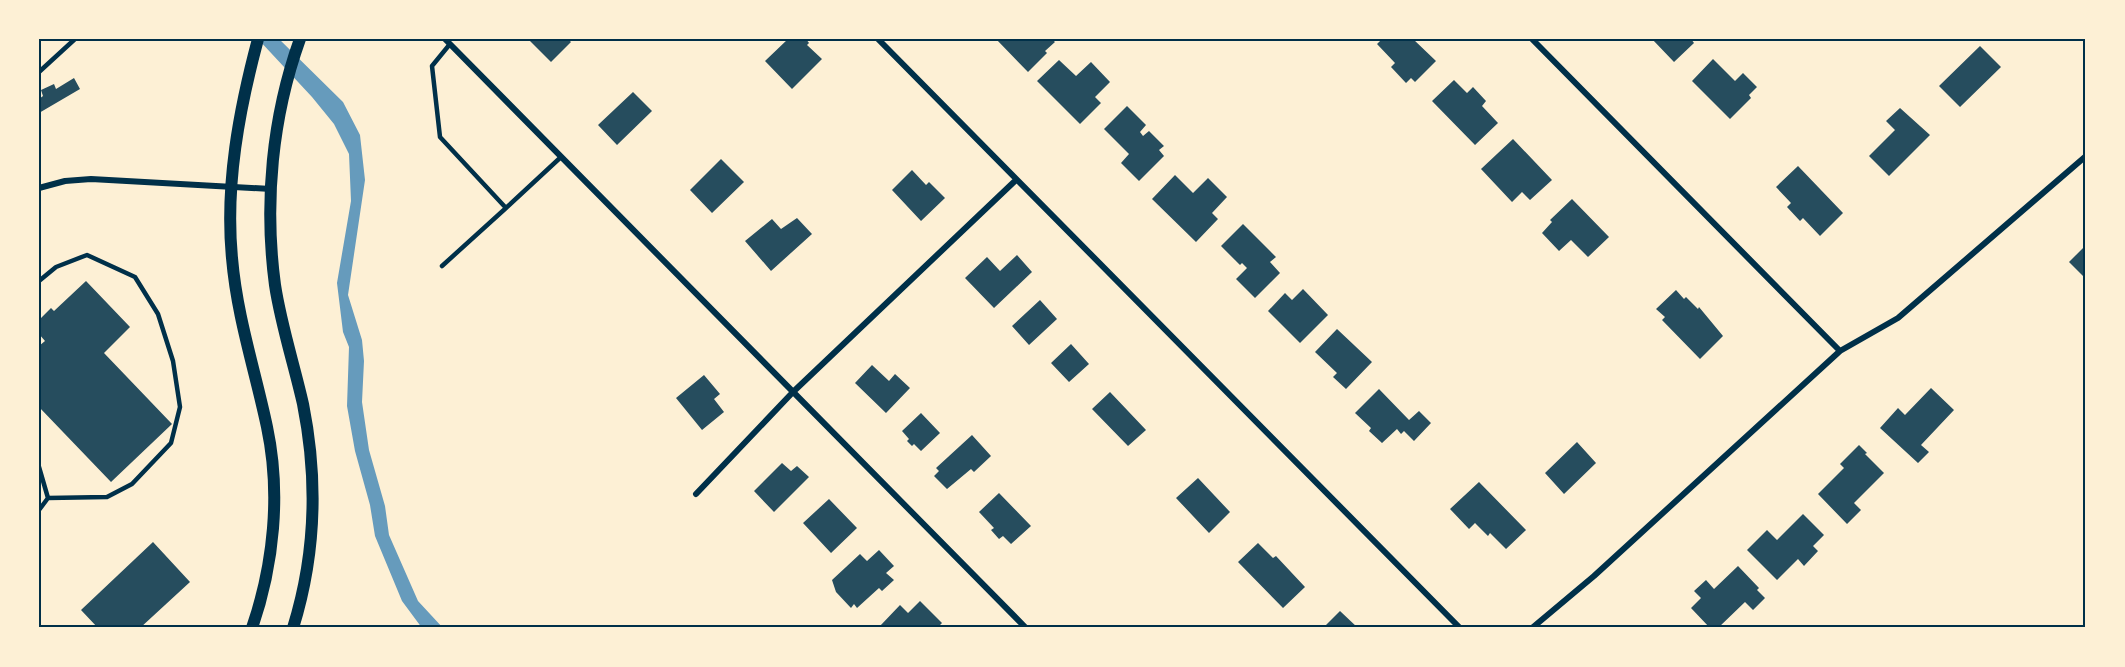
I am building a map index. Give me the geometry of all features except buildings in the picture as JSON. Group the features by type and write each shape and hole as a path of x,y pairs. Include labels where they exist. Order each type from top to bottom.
{"main road":[{"path":"252,628 270,558 273,481 267,429 239,317 231,238 232,185 239,125 258,39"},
{"path":"293,628 309,563 313,525 313,482 310,443 303,403 275,285 271,238 271,189 273,161 284,98 300,39"}],"street":[{"path":"878,39 1460,628"},
{"path":"1532,39 1840,351"},
{"path":"447,42 1026,628"},
{"path":"1533,628 1594,576 1840,351 1898,318 2086,156"},
{"path":"39,188 65,180 91,179 232,185 271,189"},
{"path":"696,494 793,392 1016,180"}],"lane":[{"path":"39,72 75,39"},
{"path":"447,42 432,66 440,137 506,208"},
{"path":"442,266 561,157"},
{"path":"39,281 56,267 87,255 135,277 158,314 173,361 180,407 171,443 132,484 107,497 48,498"},
{"path":"39,467 48,498"},
{"path":"39,510 48,498"}],"water":[{"path":"258,39 279,39 343,102 360,135 365,180 348,295 362,340 364,361 362,402 369,450 385,506 389,535 418,601 443,628 422,628 402,601 375,536 370,505 355,451 347,406 349,347 343,332 337,283 351,201 349,154 334,124"}]}
